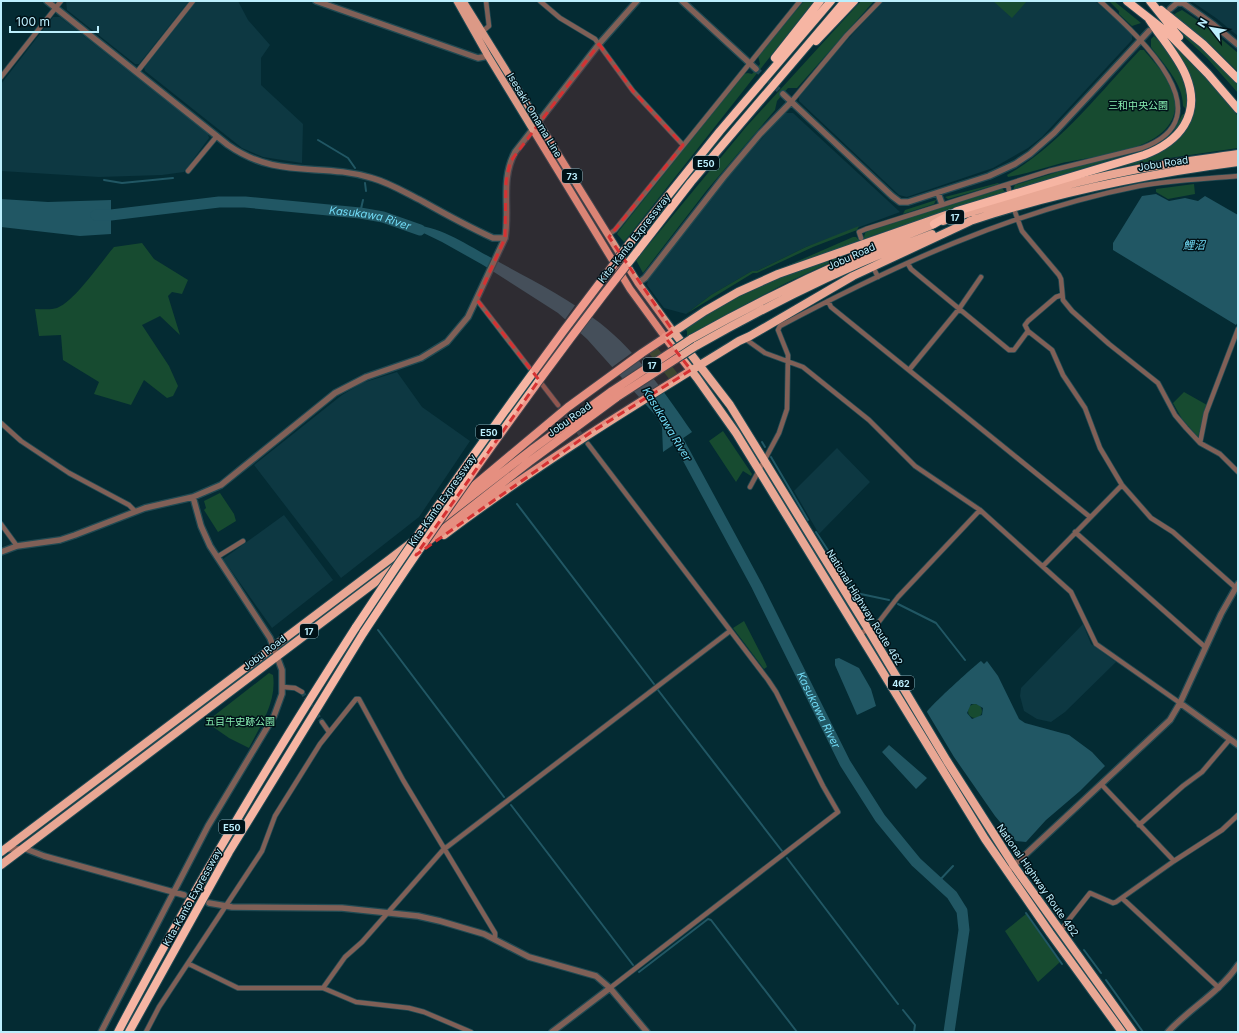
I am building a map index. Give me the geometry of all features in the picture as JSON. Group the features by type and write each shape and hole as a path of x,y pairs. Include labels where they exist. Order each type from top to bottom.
{"highway":[{"path":"720,131 820,1"},
{"name":"Kita-Kanto Expressway","path":"118,1032 220,847 310,697 475,451 550,347 630,243 720,131 831,1"},
{"name":"Kita-Kanto Expressway","path":"129,1032 229,852 364,632 495,440 587,314 691,182 844,1"},
{"path":"780,76 812,46 854,1"},
{"path":"1127,1 1169,34 1193,58 1238,109"},
{"path":"1151,2 1192,34 1238,79"},
{"path":"1151,2 1172,30 1211,69 1238,100"},
{"path":"420,536 440,515 568,407 673,331 721,301 778,274 957,211 1144,155 1159,149 1175,137 1188,116 1191,92 1180,65 1149,19"},
{"name":"Jobu Road","path":"2,850 273,647 540,444 615,394 767,297 817,272 934,224 985,207 1034,193 1110,175 1238,154"},
{"name":"Jobu Road","path":"694,343 851,266 902,245 975,219 1067,193 1128,179 1238,162"},
{"path":"934,224 957,211 985,207"},
{"path":"390,571 431,545 503,491 626,410 744,338 853,276 975,219"},
{"name":"National Highway Route 462","path":"673,331 730,406 868,630 947,762 1014,866 1133,1032"},
{"name":"National Highway Route 462","path":"665,337 722,412 967,810 1007,872 1122,1032"},
{"name":"Jobu Road","path":"1,865 390,571 615,394"}],"main road":[{"name":"Isesaki-Omama Line","path":"457,1 488,56 638,302 665,337"},
{"name":"Isesaki-Omama Line","path":"463,1 638,283 673,331"}],"street":[{"path":"47,1 217,136 246,156 271,165 349,173 380,180 468,227 493,238 505,238"},
{"path":"1,77 60,1"},
{"path":"137,72 193,1"},
{"path":"316,1 478,58 488,56"},
{"path":"483,31 489,26 486,1"},
{"path":"540,1 556,15 591,35 636,94 683,145"},
{"path":"1,552 17,546 60,540 158,504 193,497 215,489 322,403 346,386 421,358 441,347 462,326 500,253 508,224 507,172 515,152 599,44 637,1"},
{"path":"682,1 756,69"},
{"path":"608,235 615,230 800,1"},
{"path":"638,283 645,278 749,146 791,102 847,36 880,1"},
{"path":"861,238 859,232 942,204 1059,168 1142,148 1155,142 1167,132 1175,120 1178,110 1175,88 1141,40 1100,1"},
{"path":"1170,9 1180,2 1209,21 1238,45"},
{"path":"783,94 897,200 908,202 989,176 1015,164 1032,152 1054,133 1149,31"},
{"path":"188,172 217,136"},
{"path":"750,487 763,460 779,433 785,419 787,409 788,352 779,336 778,328 828,301 878,277 989,229 1017,219 1139,186 1238,176"},
{"path":"1008,184 1009,191"},
{"path":"938,193 942,204"},
{"path":"1015,212 1022,231 1059,275 1062,285 1063,300 1078,318 1158,383 1179,420 1200,443 1220,454 1238,472"},
{"path":"908,264 911,270 1012,352 1028,331"},
{"path":"875,271 878,277"},
{"path":"909,370 959,309 981,277"},
{"path":"1007,872 1163,728 1174,715 1205,647 1237,586 1173,532 1151,518 1122,485 1102,453 1085,408 1063,375 1052,350 1028,331 1025,325 1028,321 1056,296 1062,295"},
{"path":"478,297 558,405"},
{"path":"828,301 831,306 1090,517"},
{"path":"1200,443 1206,413 1238,330"},
{"path":"744,338 765,353 803,367 869,420 915,466 980,510 1071,592 1096,644 1238,745"},
{"path":"2,427 69,474 129,505 135,512"},
{"path":"552,1032 838,812 823,786 776,692 588,444"},
{"path":"1042,566 1122,485"},
{"path":"101,1032 208,826 274,716 280,702 283,686 282,670 267,633 217,558 201,526 193,497"},
{"path":"860,634 878,623 898,597 980,510"},
{"path":"1,524 17,546"},
{"path":"1075,532 1205,647"},
{"path":"217,558 243,541"},
{"path":"323,988 345,957 387,913 443,850 730,631"},
{"path":"283,686 295,688 302,692"},
{"path":"146,1032 159,1008 264,846 273,821 280,809 329,732 353,700 359,699 443,850 495,933 495,940"},
{"path":"322,722 329,732"},
{"path":"1140,824 1183,786 1202,772 1230,739"},
{"path":"1102,784 1174,861"},
{"path":"1060,931 1090,893 1113,903 1222,830 1238,815"},
{"path":"2,850 22,848 44,856 184,895"},
{"path":"1122,898 1149,925 1219,988"},
{"path":"209,903 225,906 323,907 387,913 440,921 479,933 529,957 596,976 610,988 647,1032"},
{"path":"188,964 238,988 323,988 356,1002 409,1008 424,1012 471,1032"},
{"path":"1168,1032 1178,1020 1230,978 1238,965"}],"highlighted area":[{"path":"599,44 633,91 683,145 609,237 673,331 665,337 691,370 590,433 416,555 539,380 477,300 505,238 506,182 510,162"}],"shaded area":[{"path":"66,1 189,1 139,64 135,64 67,10"},
{"path":"196,1 238,1 248,20 270,45 261,58 261,85 303,124 302,163 263,157 242,148 145,71 144,67"},
{"path":"883,1 1095,1 1132,34 1132,40 1042,137 1028,148 993,168 907,197 899,195 799,101 799,97 802,93 837,51"},
{"path":"1191,1 1238,1 1238,36 1216,18"},
{"path":"53,17 60,17 208,134 209,138 184,172 162,175 99,177 1,171 1,84"},
{"path":"784,113 793,113 900,212 806,247 757,271 752,271 711,295 686,314 664,308 647,285 648,280 729,176"},
{"path":"397,372 422,407 470,441 419,517 341,578 254,465 342,395 362,383"},
{"path":"837,448 870,482 819,534 794,491"},
{"path":"284,515 333,580 272,628 223,559"},
{"path":"1083,624 1091,644 1116,662 1065,712 1051,722 1037,719 1024,711 1020,696 1021,688"}],"green space":[{"path":"804,1 814,1 624,242 617,234 618,232 743,74 752,74 760,64 758,56"},
{"path":"861,1 874,1 797,88 788,88 777,101 775,110 707,190 643,273 636,260 746,127"},
{"path":"993,1 1027,1 1012,18"},
{"path":"1109,1 1114,1 1141,23 1132,26 1119,14 1119,11"},
{"path":"1182,10 1206,26 1238,53 1238,72 1212,46 1174,15"},
{"path":"1177,27 1202,46 1238,84 1238,93 1207,58 1176,29"},
{"path":"1154,36 1174,60 1179,69 1186,88 1186,109 1183,106 1180,90 1176,82 1151,47 1151,39"},
{"path":"1167,37 1211,83 1238,116 1238,148 1169,158 1109,169 1160,152 1181,136 1188,126 1193,113 1195,99 1191,77"},
{"name":"三和中央公園","path":"1140,50 1144,50 1158,67 1171,85 1174,92 1175,99 1173,116 1165,130 1151,140 1134,148 1062,163 1008,177 1007,175 1044,150 1078,118"},
{"path":"1185,113 1174,132 1157,145 1013,190 1015,185 1067,169 1123,155 1153,145 1173,132 1182,115"},
{"path":"998,183 999,184 948,199 945,197"},
{"path":"1194,184 1195,194 1168,199 1156,192 1156,189"},
{"path":"1002,188 1005,192 877,234 766,275 853,237 858,239 864,237 865,233 868,231"},
{"path":"936,200 934,204 903,214 905,210"},
{"path":"859,226 857,230 813,247 757,273 753,273 686,314 711,295 752,271 757,271 806,247"},
{"path":"142,243 154,259 188,280 182,294 172,292 168,296 180,335 160,316 142,325 169,366 178,386 173,396 167,398 144,380 131,405 94,394 99,382 63,360 61,335 39,336 35,309 55,309 72,298 114,247"},
{"path":"870,244 786,283 687,336 687,331 684,328 753,287"},
{"path":"656,346 678,374 670,380 648,352"},
{"path":"1184,392 1207,405 1198,437 1182,419 1173,403"},
{"path":"723,431 752,474 751,476 743,471 736,482 709,441"},
{"path":"220,493 234,514 236,521 218,532 204,510 206,508 204,501"},
{"path":"744,621 766,664 767,667 764,669 733,628"},
{"name":"五目牛史跡公園","path":"269,673 273,675 274,685 270,704 249,748 229,738 206,722"},
{"path":"972,704 978,704 982,708 982,714 978,718 972,718 968,714 968,708"},
{"path":"1026,914 1060,962 1038,982 1005,931"}],"water":[{"name":"鯉沼","path":"1156,194 1169,201 1185,198 1198,201 1205,196 1238,215 1238,322 1236,325 1113,250 1113,243 1142,196"},
{"path":"1,199 48,202 111,200 111,234 80,236 1,227"},
{"path":"407,225 429,227 449,235 545,287 587,313 614,335 639,360 692,432 663,452 662,427 656,416 587,339 558,313 483,265 442,242"},
{"path":"839,658 859,668 871,689 876,706 857,715 835,665 835,659"},
{"path":"981,661 984,664 987,661 998,676 1019,719 1025,723 1069,735 1092,752 1105,766 1080,791 1046,820 1026,842 1016,841 995,816 954,757 927,712 943,695","holes":["971,704 976,704 983,708 982,715 972,719 967,713"]},
{"path":"889,745 927,778 916,789 882,752"}],"pier":[{"path":"576,304 592,315 578,334 564,321"},
{"path":"633,352 638,358 616,374 611,368"}],"waterway":[{"path":"318,140 348,158 355,168"},
{"path":"104,180 122,183 173,178"},
{"path":"365,183 366,191"},
{"path":"360,213 363,200"},
{"name":"Kasukawa River","path":"96,215 111,215 219,202 245,202 360,213 383,217 420,230"},
{"name":"Kasukawa River","path":"672,429 757,586 845,763 880,818 916,862 952,895 962,911 964,930 949,1032"},
{"path":"762,442 765,447"},
{"path":"771,457 808,520"},
{"path":"517,504 654,684"},
{"path":"816,532 856,593 889,600"},
{"path":"898,604 936,623 965,660"},
{"path":"378,630 504,797"},
{"path":"658,690 782,851"},
{"path":"511,805 633,965"},
{"path":"787,858 898,1004"},
{"path":"938,882 953,866"},
{"path":"1026,913 1062,964"},
{"path":"639,972 708,919 711,920 797,1032"},
{"path":"1084,950 1101,973"},
{"path":"1106,980 1143,1032"},
{"path":"903,1010 915,1025 914,1032"}],"tunnel":[{"path":"756,69 783,94"},
{"path":"558,405 588,444"},
{"path":"302,692 322,722"}]}
